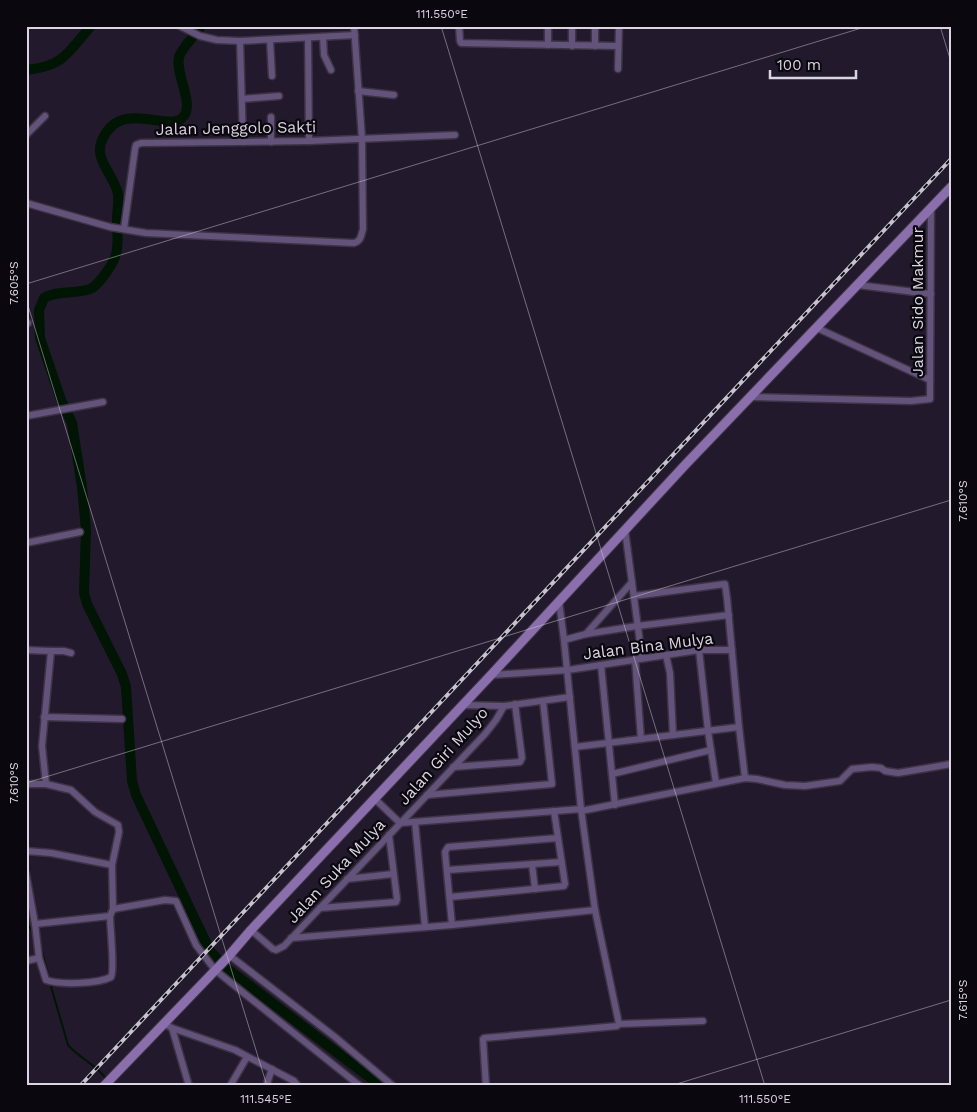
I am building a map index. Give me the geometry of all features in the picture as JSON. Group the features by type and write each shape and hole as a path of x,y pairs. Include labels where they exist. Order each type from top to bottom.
{"main road":[{"path":"107,1082 228,956 625,530 951,187"}],"street":[{"path":"180,26 200,36 217,40 270,40 355,35"},
{"path":"26,203 110,227 146,233 356,242 361,238 362,230 362,139 354,26"},
{"path":"459,26 461,42 618,46"},
{"path":"548,26 548,45"},
{"path":"572,26 572,46"},
{"path":"595,26 595,46"},
{"path":"618,69 619,26"},
{"path":"323,37 324,55 331,70"},
{"path":"308,38 309,141"},
{"path":"270,40 272,76"},
{"path":"240,41 243,142"},
{"path":"358,91 394,95"},
{"path":"242,99 279,96"},
{"path":"26,135 45,116"},
{"path":"271,117 271,142"},
{"name":"Jalan Jenggolo Sakti","path":"123,229 135,149 138,144 309,141 455,135"},
{"name":"Jalan Sido Makmur","path":"751,397 911,401 928,400 932,396 930,380 931,207"},
{"path":"858,285 931,294"},
{"path":"817,328 930,380"},
{"path":"26,416 103,402"},
{"path":"625,530 637,626 642,739"},
{"path":"26,543 80,532"},
{"path":"586,634 632,582"},
{"path":"634,596 724,584 729,615 738,727 745,778"},
{"path":"559,601 568,670 581,810 595,910 618,1024"},
{"path":"564,640 586,634 637,626 729,615"},
{"path":"26,650 64,651 71,653"},
{"path":"699,650 716,783"},
{"name":"Jalan Bina Mulya","path":"491,675 568,670 699,650 732,650"},
{"path":"46,784 42,746 50,652"},
{"path":"666,655 670,673 673,735"},
{"path":"601,665 615,805"},
{"path":"462,705 504,706 570,697"},
{"path":"427,795 552,784 542,701"},
{"path":"453,767 520,762 522,758 515,704"},
{"name":"Jalan Giri Mulyo","path":"400,823 491,726 504,706"},
{"path":"44,718 122,719"},
{"path":"575,747 738,727"},
{"path":"612,774 711,750"},
{"path":"374,798 400,823 581,810 615,805 745,778 785,786 805,786 840,781 852,769 872,767 898,773 951,764"},
{"path":"26,784 46,784 71,790 96,812 118,825 119,832 112,865 111,950 114,970 111,977 100,981 50,982 46,980 39,958 26,874"},
{"path":"450,897 565,886 554,811"},
{"path":"415,822 426,927"},
{"name":"Jalan Suka Mulya","path":"292,938 400,823"},
{"path":"320,908 396,902 389,835"},
{"path":"452,925 445,852 448,847 558,838"},
{"path":"26,851 51,853 112,865"},
{"path":"448,870 561,862"},
{"path":"532,864 535,889"},
{"path":"348,879 393,874"},
{"path":"35,924 112,912 165,900 176,900 196,944 216,968 360,1086"},
{"path":"251,930 271,948 276,950 282,948 292,938 452,925 595,910"},
{"path":"228,956 335,1037 393,1086"},
{"path":"26,961 39,958"},
{"path":"486,1086 484,1038 617,1026 618,1024 703,1021"},
{"path":"163,1023 172,1028 235,1050 294,1081 298,1086"},
{"path":"172,1028 189,1086"},
{"path":"230,1086 247,1057"},
{"path":"266,1086 272,1070"}],"waterway":[{"path":"26,70 39,68 58,61 71,50 91,26"},
{"path":"201,26 179,57 178,64 187,104 184,116 177,121 168,122 134,118 122,120 112,126 103,138 100,153 118,194 118,242 116,254 106,273 92,288 50,295 44,298 39,310 40,338 61,400 72,423 82,487 86,530 84,593 87,604 122,674 126,687 132,781 136,795 210,951 225,967 381,1086"},
{"path":"26,921 34,934"},
{"path":"40,944 49,978"},
{"path":"50,983 68,1045 107,1080"}],"railway":[{"path":"80,1086 951,159"}]}
